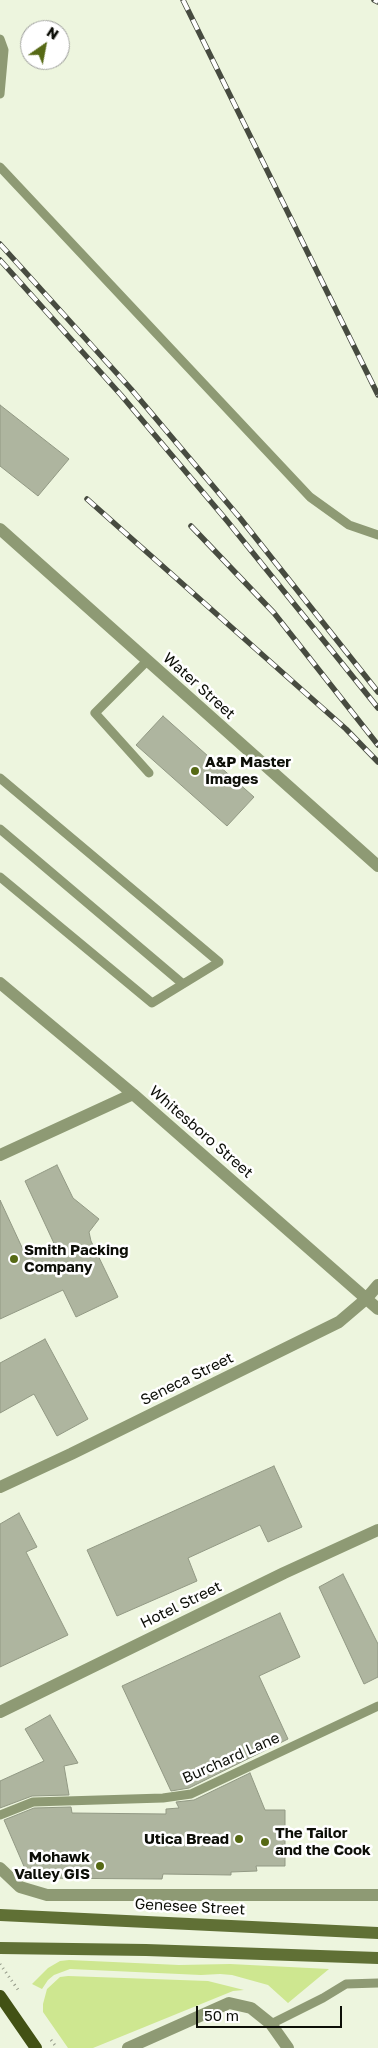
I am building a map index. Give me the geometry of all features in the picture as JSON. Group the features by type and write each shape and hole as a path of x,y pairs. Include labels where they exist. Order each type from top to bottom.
{"main road":[{"name":"Genesee Street","path":"0,1915 378,1933"},
{"path":"0,1948 146,1950 378,1958"},
{"path":"0,1996 36,2048"}],"street":[{"name":"Water Street","path":"0,529 378,866"},
{"name":"Whitesboro Street","path":"0,983 133,1094 378,1309"},
{"path":"0,1155 133,1094"},
{"name":"Seneca Street","path":"0,1487 72,1454 339,1322 366,1299 378,1285"},
{"name":"Hotel Street","path":"0,1712 284,1572 378,1530"},
{"path":"0,1868 20,1887 47,1895 378,1895"},
{"path":"128,2048 229,2003 251,2008 271,2024 288,2048"}],"lane":[{"path":"0,38 4,50 0,94"},
{"path":"0,167 310,497 349,524 378,535"},
{"path":"147,661 95,712 150,773"},
{"path":"0,778 219,962 152,1003 0,876"},
{"path":"0,830 183,984"},
{"name":"Burchard Lane","path":"0,1815 32,1802 163,1798 191,1794 378,1706"},
{"path":"271,2024 324,1998 346,1984 378,1983"}],"green space":[{"path":"60,1961 179,1965 230,1964 329,1969 288,2003 268,1985 232,1975 220,1974 201,1975 70,1969 54,1975 42,1989 32,1984 48,1968"},
{"path":"60,1977 208,1981 244,1990 233,1991 93,2048 68,2048 43,2012 43,2004 47,1989"}],"building":[{"path":"0,405 69,459 38,496 0,466"},
{"name":"A&P Master Images","path":"163,716 254,797 227,826 136,745"},
{"path":"57,1165 73,1198 99,1219 89,1232 91,1241 118,1297 76,1317 63,1290 0,1319 0,1200 26,1256 58,1252 25,1181"},
{"path":"45,1339 88,1419 57,1436 34,1394 0,1413 0,1363"},
{"path":"274,1466 302,1527 268,1542 260,1525 188,1558 197,1581 117,1616 87,1550"},
{"path":"19,1513 37,1547 26,1552 68,1635 0,1667 0,1524"},
{"path":"343,1574 378,1644 378,1677 364,1684 319,1587"},
{"path":"280,1613 300,1657 259,1676 288,1739 189,1788 171,1791 122,1686"},
{"path":"50,1715 78,1763 64,1766 69,1795 32,1796 0,1808 0,1781 44,1761 25,1729"},
{"path":"250,1773 265,1810 285,1810 285,1866 256,1866 257,1871 231,1872 231,1875 163,1874 162,1879 29,1878 4,1820 34,1808 71,1807 72,1813 166,1814 166,1809 179,1808 176,1802 194,1800"}],"railway":[{"path":"183,0 378,395"},
{"path":"374,0 378,2"},
{"path":"0,244 131,389 240,518 378,692"},
{"path":"0,260 121,395 228,522 378,708"},
{"path":"87,499 346,729 378,762"},
{"path":"191,526 274,613 378,745"}],"place":[{"name":"A&P Master Images","path":"195,771"},
{"name":"Smith Packing Company","path":"14,1259"},
{"name":"Utica Bread","path":"239,1839"},
{"name":"The Tailor and the Cook","path":"265,1842"},
{"name":"Mohawk Valley GIS","path":"100,1866"}]}
